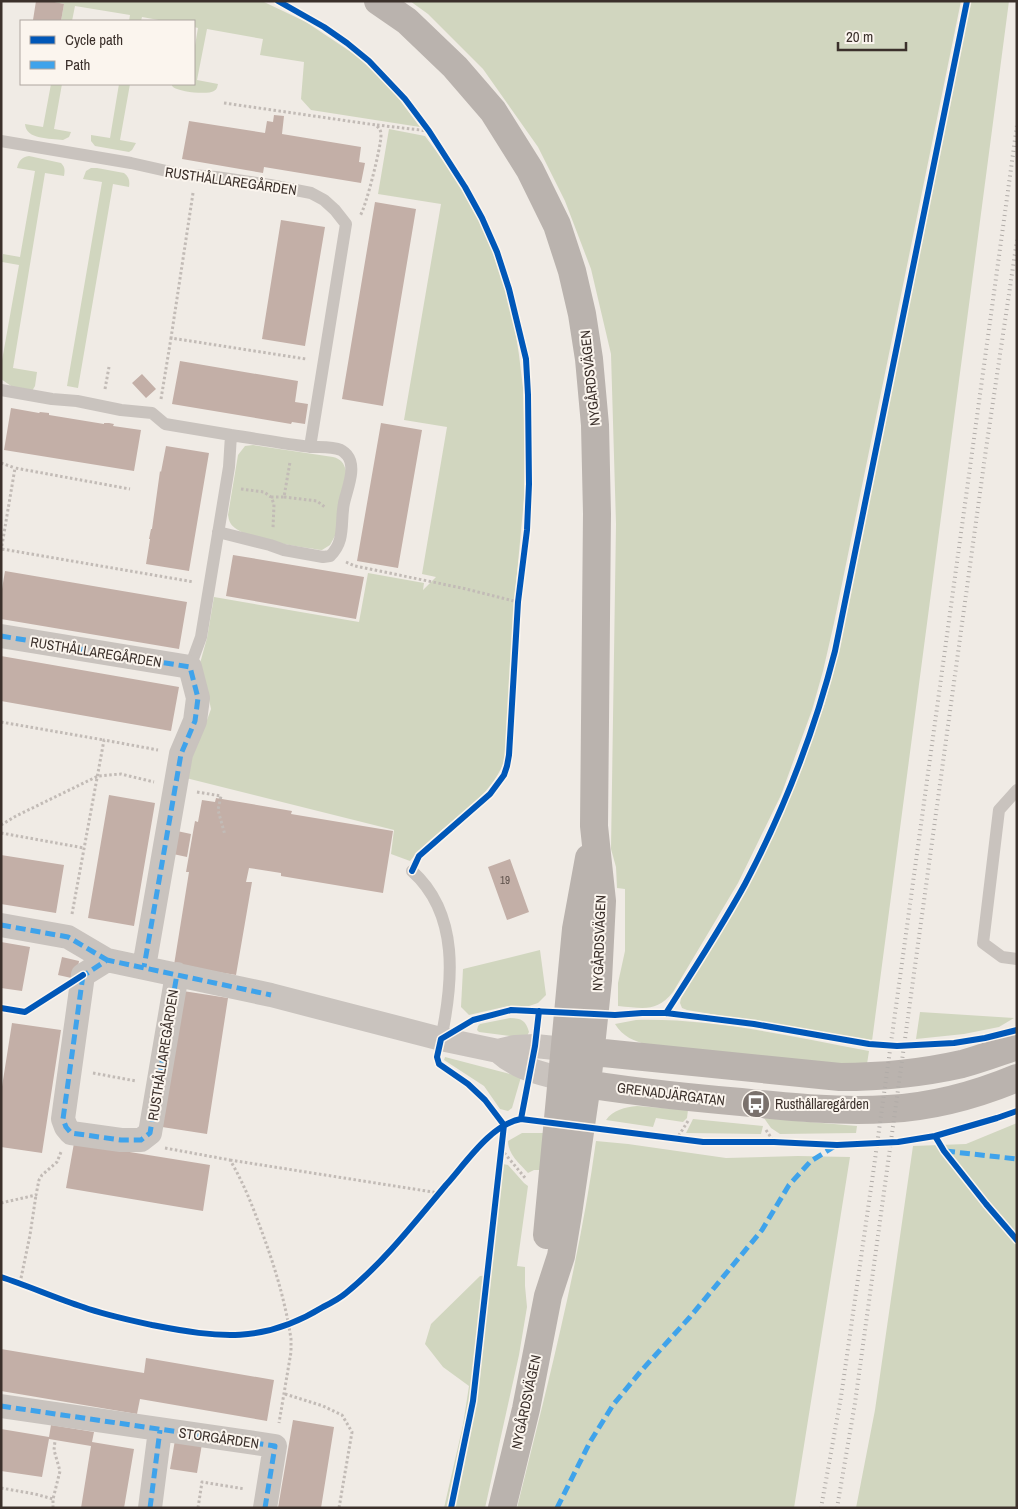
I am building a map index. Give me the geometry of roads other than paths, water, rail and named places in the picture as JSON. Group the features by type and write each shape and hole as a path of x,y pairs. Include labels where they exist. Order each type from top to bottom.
{"street":[{"name":"NYGÅRDSVÄGEN","path":"378,1 407,21 455,67 493,112 530,170 557,226 572,271 588,350 595,425 597,524 594,826 576,929 578,1050 574,1082 552,1189 545,1253 548,1296 526,1410 502,1508"},
{"name":"RUSTHÅLLAREGÅRDEN","path":"1,636 190,668"},
{"path":"144,967 181,754 195,721 198,698 190,668"},
{"name":"RUSTHÅLLAREGÅRDEN","path":"1,925 68,937 107,960 271,995 440,1039 498,1052 518,1066 574,1082"},
{"name":"RUSTHÅLLAREGÅRDEN","path":"107,960 83,975 63,1119 71,1133 121,1140 141,1140 150,1133 177,974"},
{"name":"RUSTHÅLLAREGÅRDEN","path":"498,1052 515,1047 535,1046 578,1050"},
{"path":"578,1050 840,1077 868,1077 909,1074 954,1065 1017,1046"},
{"name":"GRENADJÄRGATAN","path":"574,1082 689,1098 845,1110 889,1109 941,1102 1017,1078"},
{"name":"STORGÅRDEN","path":"1,1406 275,1446 266,1500"},
{"name":"STORGÅRDEN","path":"150,1508 160,1430"}],"lane":[{"name":"RUSTHÅLLAREGÅRDEN","path":"1,141 131,163 160,171 260,183 311,193 324,200 335,210 346,224 310,446"},
{"path":"1,390 52,399 77,401 121,410 152,413 165,424 293,444 328,447 342,450 348,455 351,472 344,505 343,526 339,545 330,556 324,557 284,550 218,532"},
{"path":"190,668 200,637 226,486 231,451 231,435"},
{"path":"1017,790 999,810 984,943 1002,957 1017,959"},
{"path":"412,871 423,881 436,902 442,914 449,943 451,966 440,1039"}],"railway":[{"path":"821,1508 841,1397 873,1174 1017,125"},
{"path":"837,1508 855,1403 986,449 1017,240"}],"place":[{"name":"Rusthållaregården","path":"756,1104"}]}
